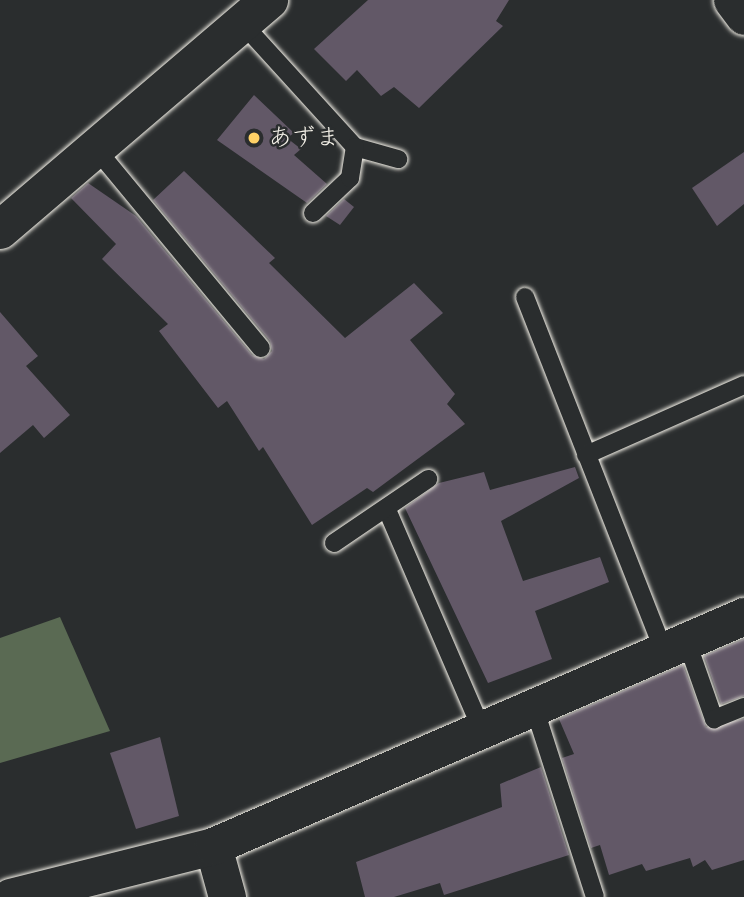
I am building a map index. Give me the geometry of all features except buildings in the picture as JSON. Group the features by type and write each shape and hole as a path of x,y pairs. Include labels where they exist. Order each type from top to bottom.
{"street":[{"path":"732,0 744,16"},
{"path":"0,230 256,12"},
{"path":"10,897 212,846 482,730 535,710 744,616"},
{"path":"212,846 227,897"}],"lane":[{"path":"256,12 355,147 398,159"},
{"path":"313,213 350,178 355,147"},
{"path":"97,150 261,348"},
{"path":"525,298 586,455 675,645 714,719 744,707"},
{"path":"586,455 744,385"},
{"path":"334,543 388,512 428,479"},
{"path":"388,512 482,730"},
{"path":"535,710 595,897"}],"green space":[{"path":"60,617 110,731 0,763 0,638"}],"place":[{"name":"あずま","path":"254,138"}]}
